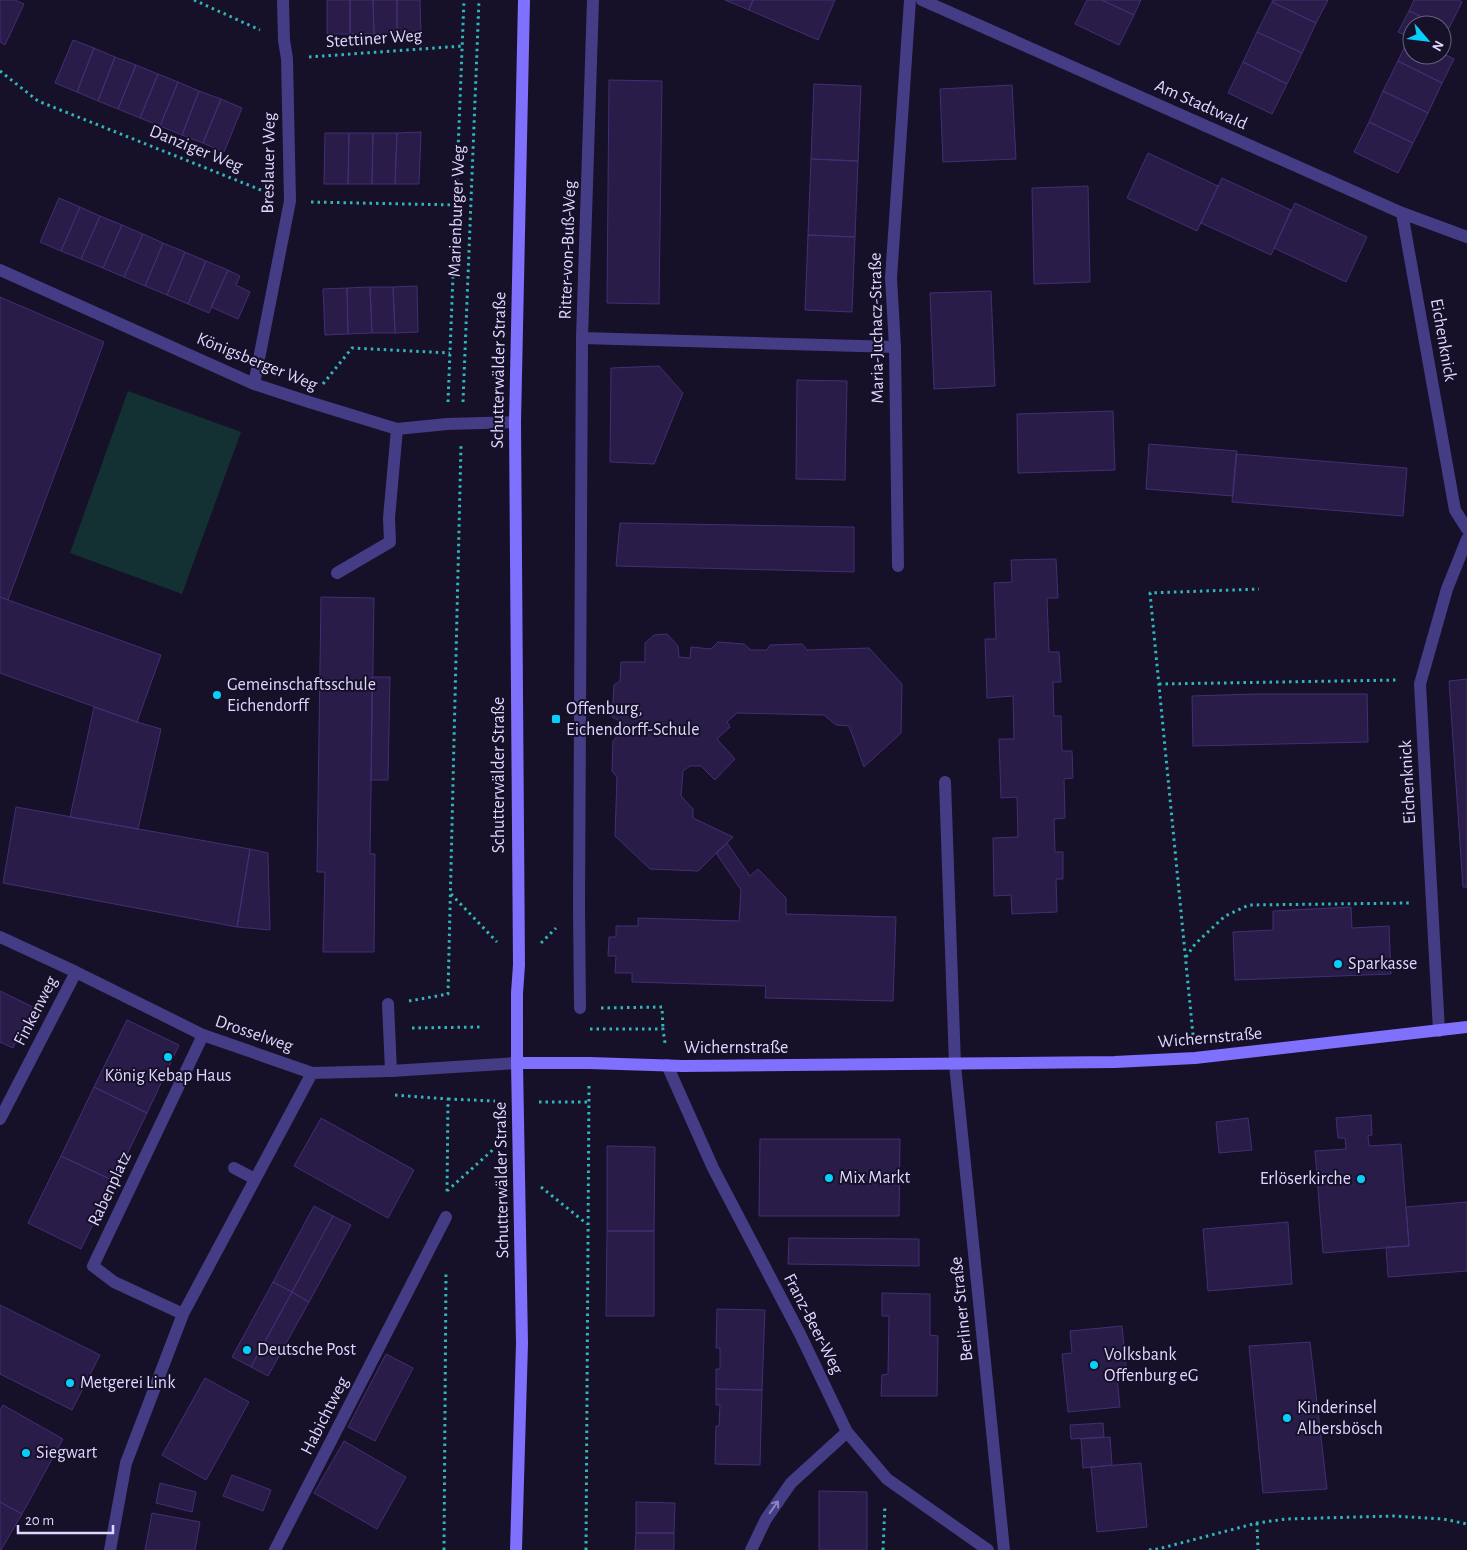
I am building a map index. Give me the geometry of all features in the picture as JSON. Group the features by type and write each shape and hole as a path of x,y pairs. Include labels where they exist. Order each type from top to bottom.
{"main road":[{"name":"Schutterwälder Straße","path":"516,1550 522,1343 517,1063 519,965 515,422 524,0"},
{"name":"Wichernstraße","path":"517,1063 703,1066 1115,1062 1195,1058 1467,1027"}],"street":[{"name":"Breslauer Weg","path":"254,384 290,201 287,59 282,0"},
{"name":"Ritter-von-Buß-Weg","path":"592,0 582,338 895,348"},
{"name":"Maria-Juchacz-Straße","path":"898,566 895,348 891,278 910,0"},
{"name":"Am Stadtwald","path":"922,0 1402,213 1467,237"},
{"name":"Eichenknick","path":"1402,213 1455,510 1467,529"},
{"name":"Königsberger Weg","path":"0,270 254,384 397,429 447,424 515,422"},
{"path":"580,1008 582,338"},
{"path":"337,573 390,542 389,518 397,429"},
{"name":"Eichenknick","path":"1439,1030 1420,684 1446,589 1467,539"},
{"path":"945,782 955,1065"},
{"name":"Drosselweg","path":"0,936 203,1035 312,1073 391,1071 517,1063"},
{"name":"Finkenweg","path":"0,1119 76,972"},
{"path":"388,1004 391,1071"},
{"name":"Rabenplatz","path":"183,1314 114,1282 93,1266 203,1035"},
{"name":"Franz-Beer-Weg","path":"667,1065 713,1168 800,1334 847,1432 887,1479 988,1550"},
{"name":"Berliner Straße","path":"955,1065 1004,1550"},
{"path":"110,1550 126,1463 183,1314 312,1073"},
{"path":"234,1168 255,1179"},
{"name":"Habichtweg","path":"275,1550 446,1217"},
{"path":"751,1550 766,1519 791,1483 847,1432"}],"path":[{"path":"194,0 284,40"},
{"path":"447,424 464,0"},
{"name":"Marienburger Weg","path":"388,1004 448,994 462,424 479,0"},
{"name":"Stettiner Weg","path":"287,59 462,46"},
{"name":"Danziger Weg","path":"0,71 38,101 290,201 456,205"},
{"path":"309,402 352,348 450,352"},
{"path":"1195,1058 1150,593 1259,589"},
{"path":"1160,684 1422,679"},
{"path":"450,894 519,965 579,906"},
{"path":"1186,958 1194,944 1225,916 1249,905 1432,902"},
{"path":"580,1008 662,1007 667,1065"},
{"path":"389,1028 481,1027"},
{"path":"584,1029 664,1029"},
{"path":"586,1550 589,1063"},
{"path":"391,1071 390,1095 448,1099 446,1217"},
{"path":"447,1191 519,1127"},
{"path":"519,1169 587,1225"},
{"path":"444,1550 446,1266"},
{"path":"883,1550 887,1479"},
{"path":"1149,1550 1257,1523 1286,1519 1393,1516 1442,1519 1467,1524"},
{"path":"1257,1523 1258,1550"}],"green space":[{"path":"128,391 241,432 182,594 70,553"}],"building":[{"path":"0,0 15,0 24,4 5,45 0,42"},
{"path":"327,0 350,0 350,34 327,34"},
{"path":"350,0 373,0 374,34 350,34"},
{"path":"373,0 397,0 397,34 374,34"},
{"path":"397,0 420,0 421,34 397,34"},
{"path":"725,0 753,0 749,10"},
{"path":"753,0 835,0 818,40 749,10"},
{"path":"1087,0 1102,0 1134,15 1119,45 1075,24"},
{"path":"1102,0 1141,0 1134,15"},
{"path":"1273,0 1328,0 1316,23 1272,2"},
{"path":"1414,0 1459,0 1462,2 1452,22 1452,15 1418,15 1409,11"},
{"path":"1272,2 1316,23 1302,53 1257,32"},
{"path":"1409,11 1418,15 1407,15"},
{"path":"1402,24 1402,34 1398,32"},
{"path":"1257,32 1302,53 1287,84 1243,62"},
{"path":"73,40 94,48 77,92 55,83"},
{"path":"94,48 115,57 98,101 77,92"},
{"path":"1402,52 1402,63 1398,61"},
{"path":"115,57 136,65 118,109 98,101"},
{"path":"1398,61 1402,65 1406,65 1442,83 1428,113 1383,91"},
{"path":"1243,62 1287,84 1272,114 1228,93"},
{"path":"136,65 158,74 140,118 118,109"},
{"path":"1406,65 1451,65 1442,83"},
{"path":"158,74 178,82 160,126 140,118"},
{"path":"609,80 662,81 659,304 607,303"},
{"path":"178,82 199,91 182,135 160,126"},
{"path":"814,84 861,86 858,161 811,159"},
{"path":"1012,85 1016,159 943,162 940,89"},
{"path":"199,91 221,99 203,143 182,135"},
{"path":"1383,91 1428,113 1413,143 1369,122"},
{"path":"221,99 242,108 224,152 203,143"},
{"path":"1369,122 1413,143 1398,173 1354,152"},
{"path":"421,132 419,184 395,184 397,133"},
{"path":"325,133 349,133 348,184 324,184"},
{"path":"349,133 373,133 372,184 348,184"},
{"path":"373,133 397,133 395,184 372,184"},
{"path":"1148,153 1218,186 1197,231 1127,198"},
{"path":"811,159 858,161 855,237 808,235"},
{"path":"1222,178 1291,210 1271,255 1201,223"},
{"path":"1088,186 1090,282 1034,284 1032,188"},
{"path":"59,198 80,207 61,251 40,242"},
{"path":"1295,203 1367,237 1346,282 1274,248"},
{"path":"80,207 100,216 81,259 61,251"},
{"path":"100,216 122,225 103,268 81,259"},
{"path":"122,225 143,234 124,277 103,268"},
{"path":"143,234 163,243 145,286 124,277"},
{"path":"808,235 855,237 852,312 805,310"},
{"path":"163,243 185,252 167,295 145,286"},
{"path":"185,252 206,261 188,304 167,295"},
{"path":"206,261 228,270 209,313 188,304"},
{"path":"228,270 240,276 236,285 250,292 238,319 211,307"},
{"path":"417,286 418,332 395,333 393,287"},
{"path":"370,287 393,287 395,333 372,333"},
{"path":"370,287 372,333 348,334 347,288"},
{"path":"347,288 348,334 325,335 323,289"},
{"path":"991,291 995,386 934,389 930,293"},
{"path":"0,297 104,342 8,600 0,597"},
{"path":"659,366 683,393 654,464 610,462 611,368"},
{"path":"797,380 847,381 845,480 796,479"},
{"path":"1113,411 1115,470 1018,473 1017,414"},
{"path":"1149,444 1237,451 1233,496 1146,489"},
{"path":"1236,454 1407,468 1403,516 1232,502"},
{"path":"620,523 854,527 854,572 616,566"},
{"path":"1056,559 1058,598 1047,598 1049,652 1059,652 1061,682 1053,682 1054,716 1061,716 1062,751 1072,751 1073,778 1064,779 1065,818 1054,819 1055,852 1063,852 1063,879 1056,879 1057,912 1012,914 1011,895 994,896 993,838 1018,837 1017,797 1001,798 999,739 1014,739 1013,696 987,698 985,639 996,639 994,583 1012,582 1011,560"},
{"path":"0,597 161,655 137,722 0,673"},
{"path":"321,597 374,598 370,854 375,854 374,952 323,952 325,872 317,872"},
{"path":"667,634 678,646 679,657 690,658 691,647 711,649 718,642 744,644 751,650 767,650 770,645 802,644 807,650 869,648 902,684 901,733 864,767 849,726 836,725 824,715 737,713 727,722 730,727 717,739 735,759 715,780 701,766 690,766 683,771 681,796 693,809 693,818 733,837 698,871 650,869 615,836 617,777 612,771 613,741 618,735 618,720 612,717 614,685 620,681 621,662 645,662 645,643 654,635"},
{"path":"372,677 390,677 388,780 371,780"},
{"path":"1467,679 1467,887 1463,887 1449,681"},
{"path":"1367,694 1368,742 1193,746 1192,696"},
{"path":"94,707 161,729 138,829 70,817"},
{"path":"16,807 250,849 237,927 3,883"},
{"path":"727,843 750,876 758,869 786,898 786,914 896,917 893,1001 765,998 766,986 632,982 632,973 615,973 616,956 608,956 609,937 616,937 616,926 638,926 638,918 739,921 741,890 716,853"},
{"path":"250,849 268,853 270,930 237,927"},
{"path":"1351,907 1352,928 1389,926 1391,974 1235,980 1233,932 1273,930 1273,911"},
{"path":"0,991 33,1007 13,1048 0,1042"},
{"path":"127,1020 179,1045 147,1113 94,1087"},
{"path":"94,1087 147,1113 114,1181 61,1156"},
{"name":"Erlöserkirche","path":"1371,1115 1372,1135 1368,1136 1369,1146 1401,1144 1409,1246 1323,1253 1315,1151 1346,1149 1345,1138 1338,1138 1336,1118"},
{"path":"321,1118 414,1170 388,1218 294,1166"},
{"path":"1248,1118 1252,1150 1219,1153 1216,1122"},
{"name":"Mix Markt","path":"760,1139 900,1139 899,1216 759,1216"},
{"path":"607,1146 655,1147 654,1231 607,1231"},
{"path":"61,1156 114,1181 81,1249 28,1223"},
{"path":"1467,1202 1467,1271 1388,1277 1386,1247 1409,1246 1406,1207"},
{"path":"314,1206 333,1216 292,1292 273,1282"},
{"path":"333,1216 351,1225 309,1302 292,1292"},
{"path":"1288,1222 1292,1284 1208,1291 1203,1229"},
{"path":"607,1231 654,1231 654,1316 606,1316"},
{"path":"789,1238 919,1239 919,1266 788,1264"},
{"path":"273,1282 292,1292 251,1367 232,1357"},
{"path":"292,1292 309,1302 268,1376 251,1367"},
{"path":"882,1293 930,1294 930,1335 938,1336 937,1396 881,1396 882,1375 888,1374 889,1316 882,1316"},
{"path":"0,1305 100,1355 72,1410 0,1374"},
{"path":"717,1309 765,1310 762,1390 716,1389 716,1369 720,1369 720,1348 716,1348"},
{"name":"Volksbank Offenburg eG","path":"1122,1326 1127,1376 1117,1377 1120,1407 1068,1412 1062,1354 1072,1353 1070,1331"},
{"name":"Kinderinsel Albersbösch","path":"1310,1342 1327,1489 1263,1493 1249,1346"},
{"path":"386,1354 413,1368 375,1441 348,1427"},
{"path":"205,1378 249,1402 206,1480 162,1455"},
{"path":"716,1389 762,1390 760,1465 715,1464 716,1426 719,1426 720,1405 716,1405"},
{"path":"3,1405 63,1439 22,1514 0,1502 0,1410"},
{"path":"1103,1423 1104,1437 1071,1439 1070,1425"},
{"path":"1110,1437 1112,1465 1083,1468 1081,1439"},
{"path":"344,1441 406,1477 377,1529 314,1493"},
{"path":"1141,1463 1147,1527 1097,1532 1091,1467"},
{"path":"232,1475 271,1490 263,1511 223,1496"},
{"path":"160,1483 196,1492 192,1512 156,1503"},
{"path":"819,1491 867,1492 867,1550 819,1550"},
{"path":"0,1502 22,1514 1,1550 0,1550"},
{"path":"636,1502 675,1503 674,1533 636,1533"},
{"path":"152,1513 200,1522 195,1550 145,1550"},
{"path":"636,1533 674,1533 674,1550 635,1550"}],"place":[{"name":"Gemeinschaftsschule Eichendorff","path":"217,695"},
{"name":"Offenburg, Eichendorff-Schule","path":"556,719"},
{"name":"Sparkasse","path":"1338,964"},
{"name":"König Kebap Haus","path":"168,1057"},
{"name":"Mix Markt","path":"829,1178"},
{"name":"Erlöserkirche","path":"1361,1179"},
{"name":"Deutsche Post","path":"247,1350"},
{"name":"Volksbank Offenburg eG","path":"1094,1365"},
{"name":"Metgerei Link","path":"70,1383"},
{"name":"Kinderinsel Albersbösch","path":"1287,1418"},
{"name":"Siegwart","path":"26,1453"}]}
